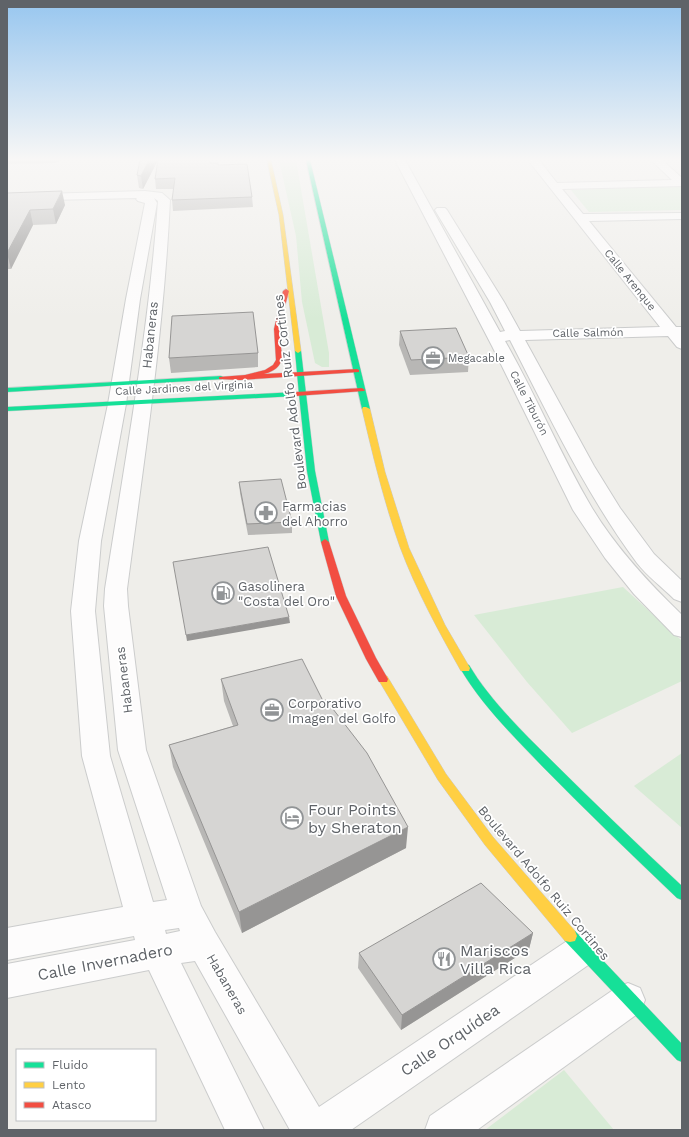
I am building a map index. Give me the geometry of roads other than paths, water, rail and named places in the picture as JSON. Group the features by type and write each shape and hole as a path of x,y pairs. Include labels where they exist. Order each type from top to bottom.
{"main road":[{"name":"Boulevard Adolfo Ruiz Cortines","path":"281,213 301,374 311,471 325,540 341,596 371,659 442,776 490,841 582,950 682,1055"},
{"path":"320,213 381,472 405,548 440,625 471,678 514,730 594,811 682,894"},
{"path":"240,378 267,372 276,366 279,360 277,329 289,278"},
{"name":"Calle Jardines del Virginia","path":"7,409 118,394 144,392 240,378 357,371"},
{"name":"Calle Jardines del Virginia","path":"7,390 118,394 144,392 303,394 362,390"}],"street":[{"name":"Habaneras","path":"163,213 162,234 118,394 90,541 83,611 96,756 142,919 245,1130"},
{"name":"Calle Tiburón","path":"428,213 497,341 583,510 642,589 682,629"},
{"name":"Calle Tiburón","path":"443,213 497,302 572,438 585,466 611,509 646,559 682,594"},
{"name":"Calle Arenque","path":"575,213 679,337"},
{"path":"579,218 682,216"},
{"name":"Habaneras","path":"144,299 144,392 116,589 116,606 132,750 187,911 203,943 311,1130"},
{"name":"Calle Salmón","path":"497,341 679,337"},
{"path":"7,944 187,911"},
{"name":"Calle Invernadero","path":"7,981 203,943"},
{"name":"Calle Orquídea","path":"318,1130 582,950"},
{"path":"444,1130 628,1000"}],"place":[{"name":"Megacable","path":"433,358"},
{"name":"Farmacias del Ahorro","path":"266,513"},
{"name":"Gasolinera \"Costa del Oro\"","path":"223,593"},
{"name":"Corporativo Imagen del Golfo","path":"272,710"},
{"name":"Four Points by Sheraton","path":"292,818"},
{"name":"Mariscos Villa Rica","path":"444,959"}]}
